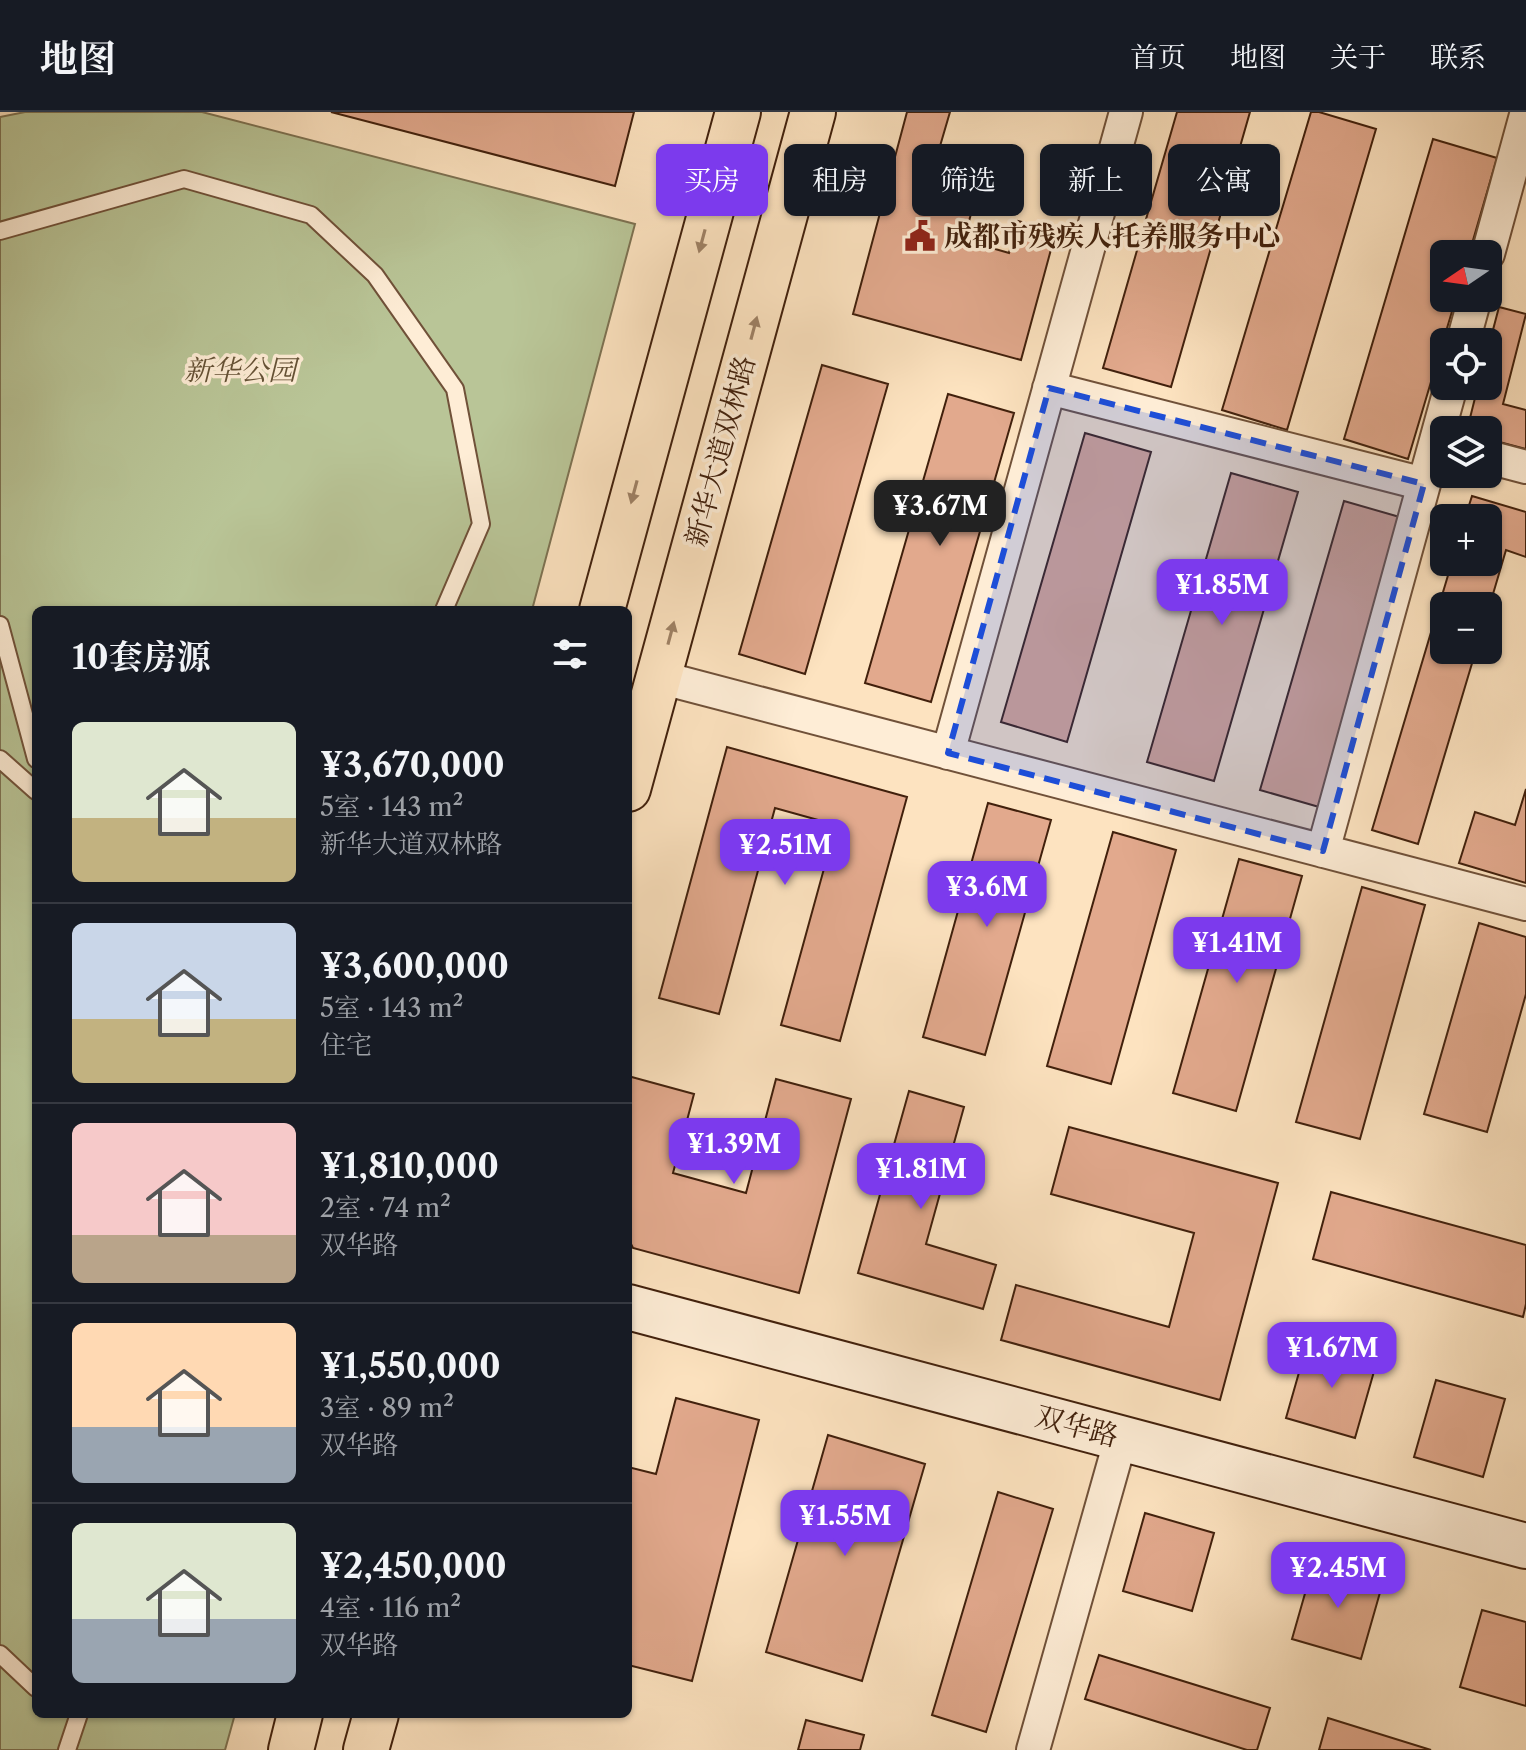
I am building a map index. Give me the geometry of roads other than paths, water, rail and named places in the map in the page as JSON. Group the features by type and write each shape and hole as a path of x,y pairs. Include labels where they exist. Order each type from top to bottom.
{"main road":[{"path":"603,606 738,112"},
{"name":"新华大道双林路","path":"632,775 813,112"},
{"path":"291,1750 299,1718"},
{"path":"366,1750 375,1718"}],"street":[{"path":"948,753 1126,112"},
{"path":"1492,240 1524,113"},
{"path":"1049,388 1424,484"},
{"path":"1502,461 1526,467"},
{"path":"1323,851 1430,469"},
{"path":"659,677 1526,904"},
{"name":"双华路","path":"632,1308 1526,1546"},
{"path":"1033,1750 1121,1438"}],"lane":[{"path":"0,231 184,179 311,215 375,275 455,389 481,524 446,606"},
{"path":"0,625 32,744"},
{"path":"0,759 32,787"},
{"path":"0,1654 32,1684"},
{"path":"67,1750 72,1718"}],"place":[{"name":"成都市残疾人托养服务中心","path":"920,236"}],"park label":[{"name":"新华公园","path":"240,370"}]}
